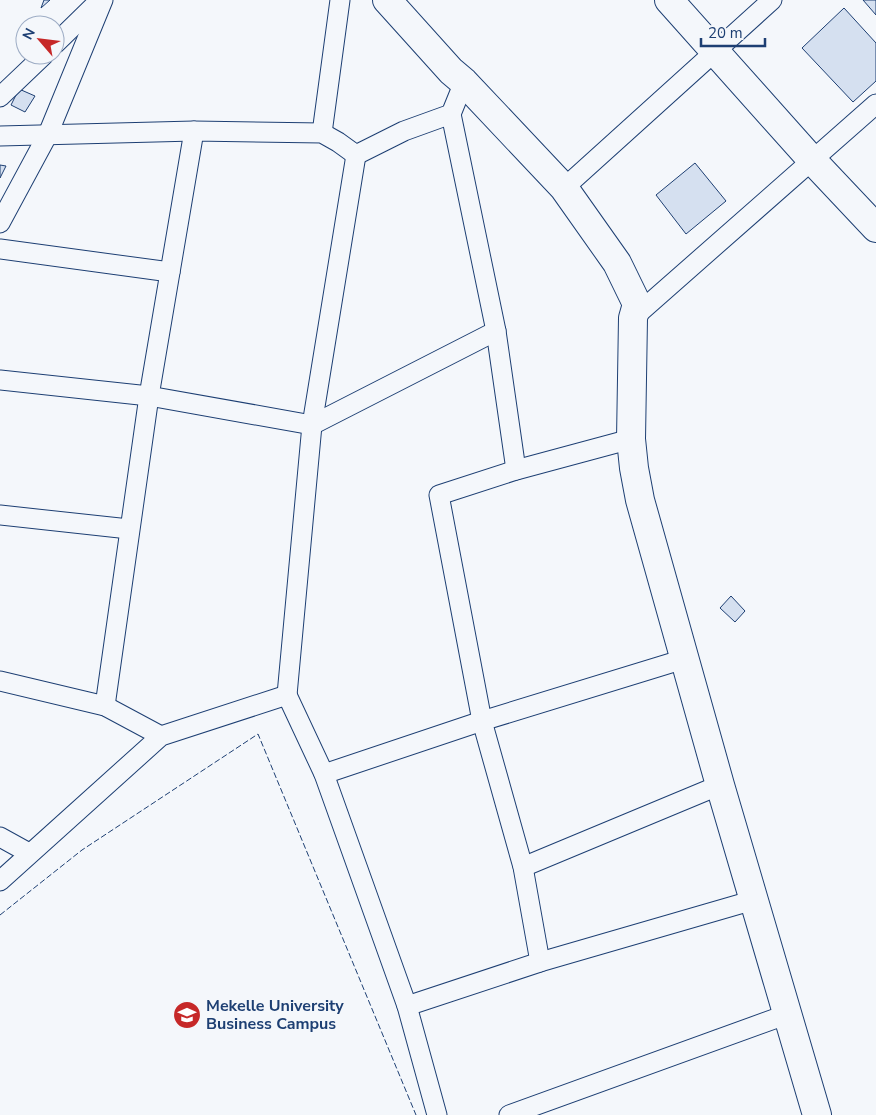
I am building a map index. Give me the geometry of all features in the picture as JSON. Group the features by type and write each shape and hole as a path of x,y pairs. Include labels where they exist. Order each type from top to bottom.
{"street":[{"path":"65,35 102,0"},
{"path":"0,223 48,134 102,0"},
{"path":"322,133 340,0"},
{"path":"388,0 451,71 464,82 564,188 617,263 637,304 633,318 631,439 640,500 720,785 817,1115"},
{"path":"668,0 811,159 876,228"},
{"path":"564,188 772,0"},
{"path":"0,97 34,65"},
{"path":"464,82 452,114 496,331 516,470"},
{"path":"633,318 811,159 876,104"},
{"path":"356,155 404,131 452,114"},
{"path":"105,706 149,396 194,131"},
{"path":"0,136 194,131 322,133 356,155"},
{"path":"356,155 312,425 287,695 324,774 407,1006 437,1115"},
{"path":"0,249 170,272"},
{"path":"0,380 149,396 312,425 496,331"},
{"path":"540,962 523,867 482,721 439,495 516,470 631,439"},
{"path":"0,516 129,529"},
{"path":"324,774 482,721 684,658"},
{"path":"0,680 105,706 161,736"},
{"path":"0,881 161,736 287,695"},
{"path":"523,867 720,785"},
{"path":"0,837 29,853"},
{"path":"407,1006 540,962 754,900"},
{"path":"509,1115 788,1014"}],"building":[{"path":"44,0 50,0 41,8"},
{"path":"863,0 876,0 876,15"},
{"path":"844,8 876,43 876,81 853,102 802,48"},
{"path":"19,89 35,96 25,112 11,105"},
{"path":"695,163 726,201 686,234 656,195"},
{"path":"0,165 6,166 0,178"},
{"path":"731,596 745,611 735,622 720,608"}],"fence":[{"path":"0,915 82,850 258,734 416,1115"}],"place":[{"name":"Mekelle University Business Campus","path":"187,1015"}]}
